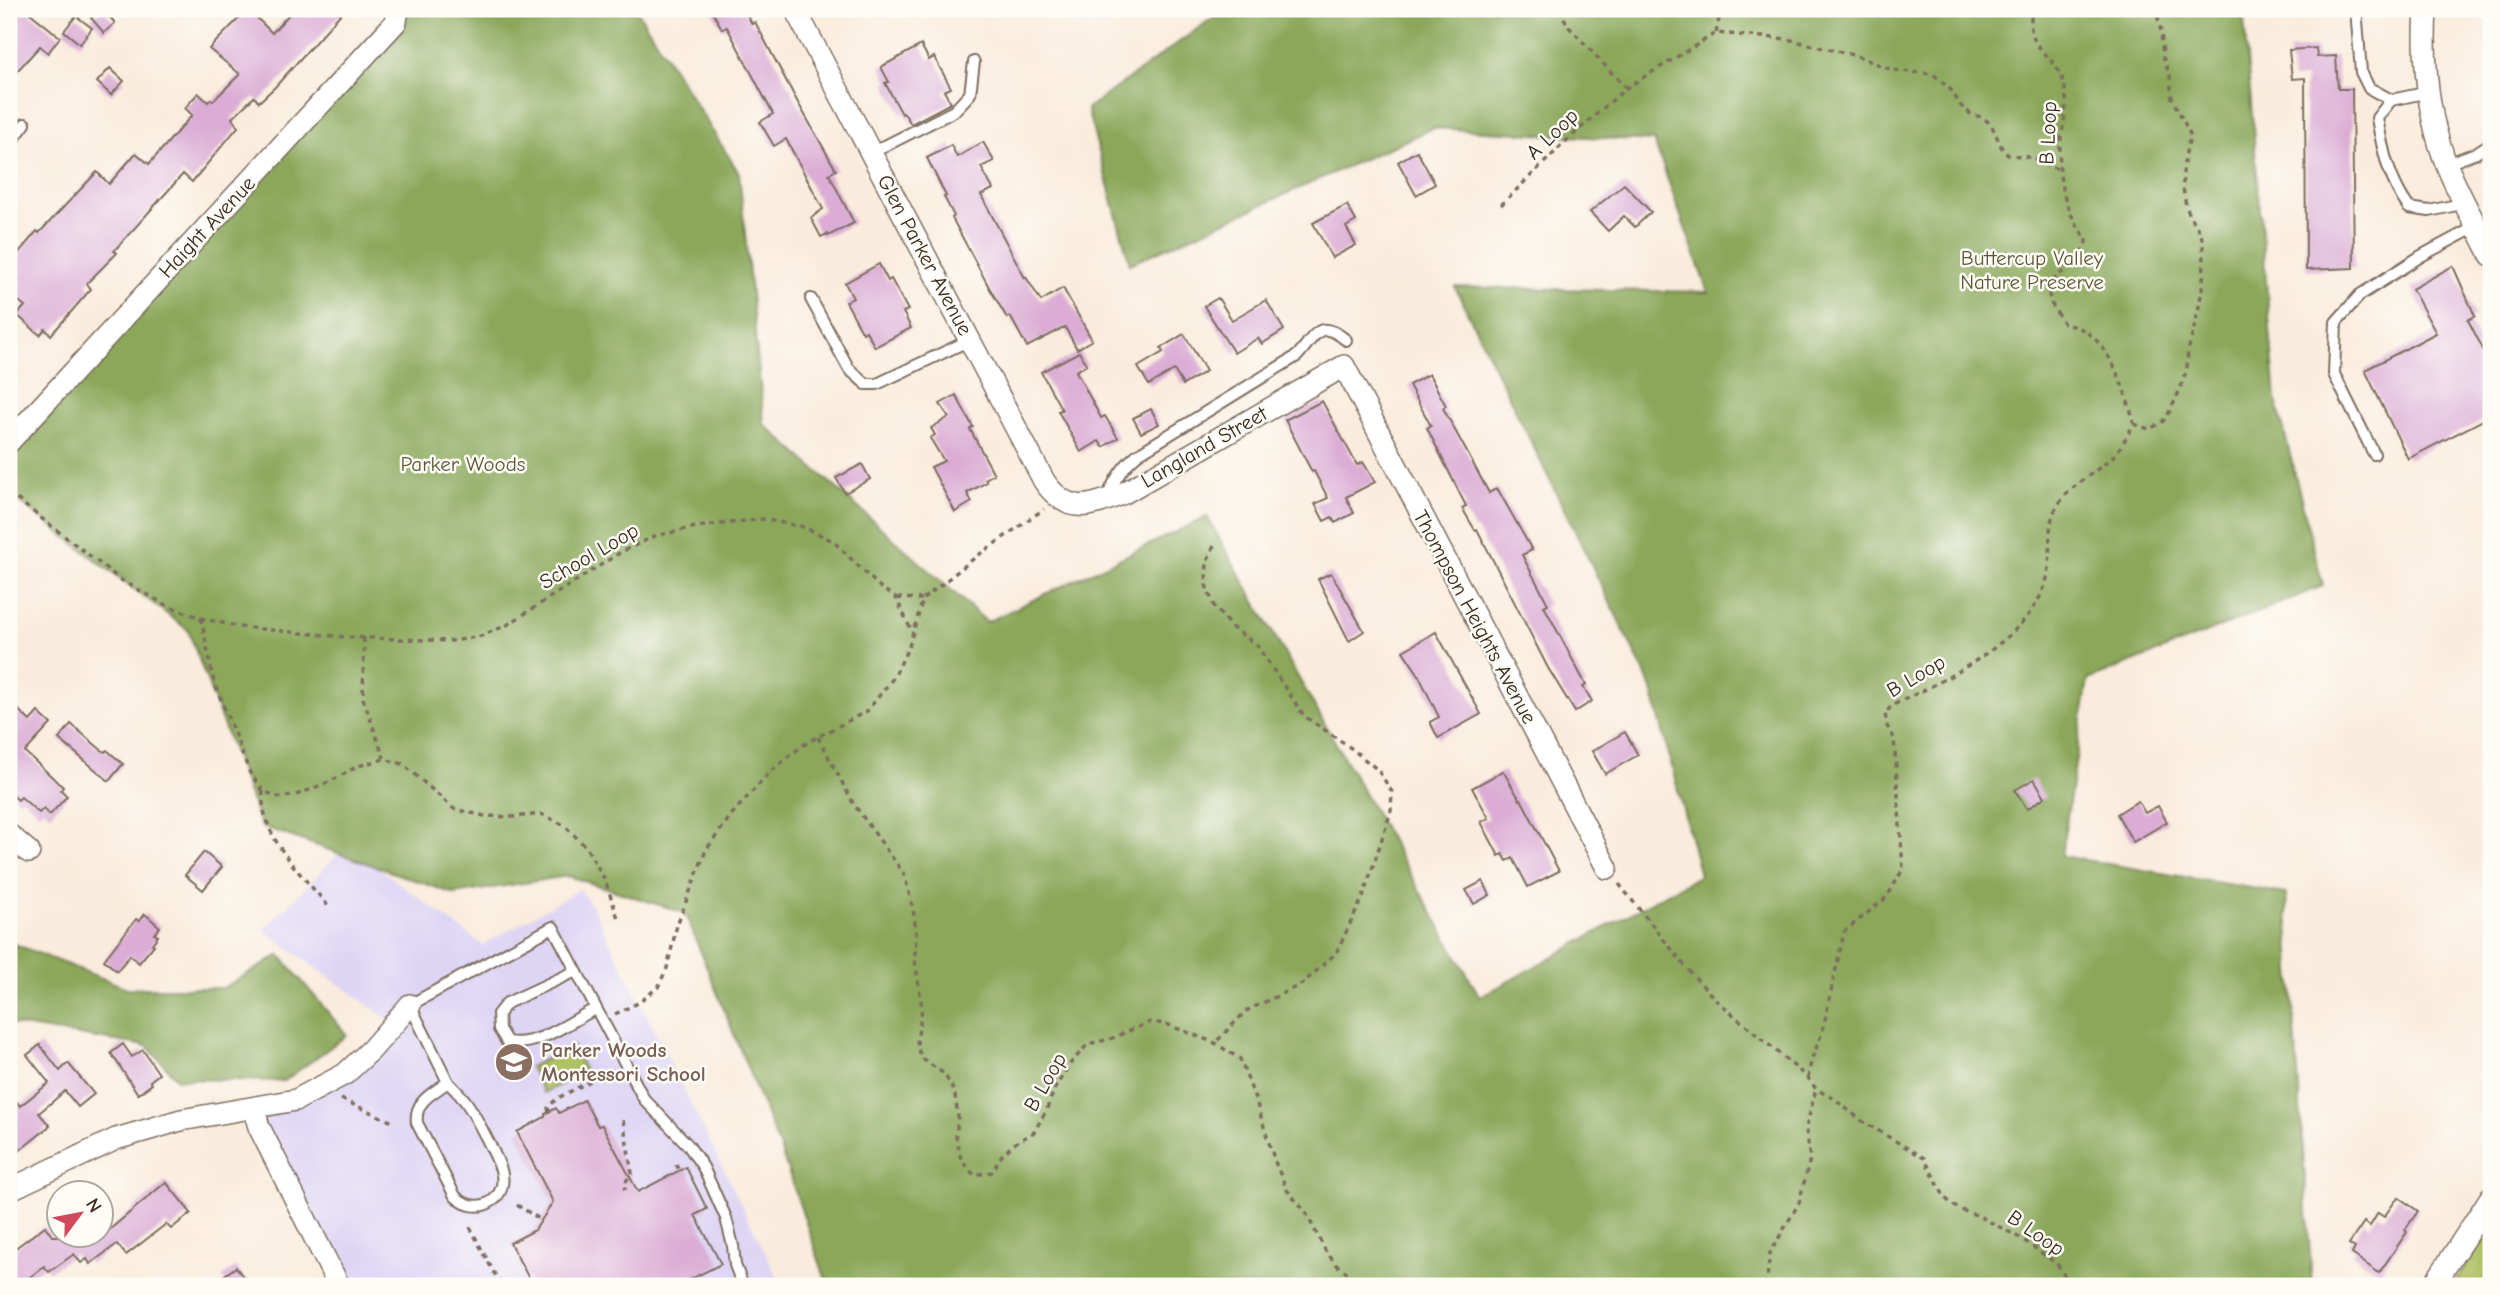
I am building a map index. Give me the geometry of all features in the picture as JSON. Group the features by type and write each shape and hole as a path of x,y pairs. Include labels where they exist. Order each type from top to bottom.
{"street":[{"name":"Haight Avenue","path":"9,442 396,22 398,9"},
{"name":"Glen Parker Avenue","path":"795,9 1054,502"},
{"path":"2426,9 2423,46 2433,122 2447,164 2491,255"},
{"name":"Langland Street","path":"1054,502 1082,506 1124,494 1344,366"},
{"name":"Thompson Heights Avenue","path":"1344,366 1607,867"},
{"path":"9,835 29,852"},
{"path":"9,1190 116,1139 181,1121 296,1100 345,1074 371,1051 410,1006"},
{"path":"254,1109 259,1126 339,1286"},
{"path":"2433,1286 2491,1197"}],"lane":[{"path":"2356,9 2361,72 2369,89 2391,100 2429,92"},
{"path":"871,153 954,111 970,94 974,62"},
{"path":"2391,100 2377,118 2386,165 2403,200 2409,208 2429,211 2466,204"},
{"path":"9,145 25,124"},
{"path":"2447,164 2476,153 2491,143"},
{"path":"2374,454 2334,374 2336,322 2360,295 2421,256 2477,226"},
{"path":"811,299 849,369 866,384 877,384 970,340"},
{"path":"1106,501 1124,465 1297,356 1320,330 1334,330 1346,340"},
{"path":"448,1082 422,1101 416,1111 417,1123 455,1196 465,1205 477,1207 490,1202 499,1194 501,1170 466,1101 448,1082 410,1006 553,927 644,1098 688,1145 704,1167 726,1218 735,1265 743,1286"},
{"path":"576,971 507,1003 498,1014 499,1029 507,1042 517,1044 533,1041 595,1009"}],"path":[{"path":"1559,9 1569,27 1626,88"},
{"path":"1721,9 1716,33 1787,39 1857,56 1892,70 1933,74 1951,90 1961,106 1991,124 2008,155 2030,157 2061,171"},
{"name":"B Loop","path":"1808,1078 1822,1032 1844,932 1887,897 1903,869 1894,738 1887,726 1885,713 1893,705 1978,660 2037,604 2048,574 2054,513 2070,489 2111,458 2134,424 2128,397 2106,353 2084,330 2064,324 2050,303 2047,286 2081,256 2087,240 2077,226 2062,194 2059,158 2066,115 2065,89 2057,66 2032,38 2029,23 2033,9"},
{"path":"2134,424 2149,429 2162,423 2169,411 2187,368 2187,355 2198,318 2203,284 2202,236 2183,198 2184,169 2191,136 2172,98 2170,76 2162,57 2161,31 2156,9"},
{"name":"A Loop","path":"1501,205 1562,145 1626,88 1716,33"},
{"name":"School Loop","path":"9,493 121,580 167,606 201,618 240,627 364,638 454,641 481,636 507,625 621,552 655,536 762,519 804,527 833,541 881,588 896,598 913,634"},
{"path":"615,1014 640,1002 658,987 667,968 677,925 706,850 733,813 767,775 790,755 857,717 879,699 894,677 913,634 923,600 977,556 1054,502"},
{"path":"1214,546 1207,561 1206,585 1214,606 1231,627 1256,644 1304,716 1378,770 1392,792 1391,811 1363,897 1336,953 1302,984 1246,1011 1215,1043"},
{"path":"896,598 923,600"},
{"path":"201,618 214,682 250,773 263,791 282,799 299,794 358,766 384,759 403,764 454,809 485,816 541,814 564,825 586,847 605,880 618,918"},
{"path":"364,638 363,698 384,759"},
{"name":"B Loop","path":"818,737 853,803 904,874 916,931 915,960 922,1008 919,1052 924,1060 949,1081 955,1095 958,1117 956,1137 961,1160 974,1175 992,1172 1002,1155 1015,1143 1034,1132 1055,1088 1070,1064 1088,1044 1110,1039 1150,1022 1167,1024 1215,1043 1240,1059 1287,1190 1304,1211 1326,1252 1339,1267 1367,1286"},
{"path":"263,791 262,804 268,828 329,907"},
{"name":"B Loop","path":"1607,867 1634,905 1716,1000 1808,1078 1816,1089 1833,1098 1862,1121 1924,1158 1945,1198 1958,1209 1979,1216 2022,1239 2057,1264 2071,1286"},
{"path":"550,1112 548,1108 556,1098 600,1076"},
{"path":"1766,1286 1770,1253 1799,1203 1810,1159 1806,1128 1816,1089"},
{"path":"336,1096 395,1123"},
{"path":"623,1120 632,1173 624,1184 625,1190"},
{"path":"676,1164 679,1170"},
{"path":"517,1205 541,1220"},
{"path":"470,1227 500,1286"}],"shaded area":[{"name":"Parker Woods Montessori School","path":"347,845 483,945 580,889 593,908 782,1286 339,1286 254,1109 296,1100 393,1023 263,930"}],"green space":[{"name":"Parker Woods","path":"395,9 448,9 505,14 510,9 636,9 739,173 764,424 987,622 1207,517 1480,997 1700,875 1651,686 1455,287 1708,292 1654,141 1433,128 1130,264 1087,109 1225,9 2243,9 2276,399 2323,586 2088,680 2061,856 2286,894 2312,1286 828,1286 781,1151 685,913 568,876 454,894 261,826 188,630 9,494 9,462 192,243"},
{"path":"9,942 127,988 223,988 280,955 347,1035 284,1081 177,1079 147,1046 9,1024"},
{"path":"572,1046 585,1071 544,1093 530,1067"},
{"path":"2491,1228 2491,1286 2452,1286"}],"building":[{"path":"9,9 25,9 60,37 48,53 40,46 9,80"},
{"path":"103,9 115,23 104,33 91,18"},
{"path":"248,9 272,33 294,9 345,9 275,87 259,102 254,97 232,118 238,127 192,182 183,174 114,251 117,253 88,282 91,289 51,335 45,329 40,335 17,315 25,306 9,293 9,264 37,231 39,233 97,172 109,184 136,153 149,164 192,115 185,108 198,93 208,102 211,99 213,101 240,74 209,49"},
{"path":"711,9 744,9 752,24 755,22 836,170 829,174 854,223 821,237 811,218 823,209 786,139 774,146 760,122 773,114 727,27 722,29"},
{"path":"76,16 92,28 80,44 64,31"},
{"path":"921,45 929,60 934,57 951,88 944,91 951,103 911,124 904,113 902,114 885,83 889,82 881,67"},
{"path":"2316,48 2317,57 2336,56 2338,89 2352,89 2354,268 2306,270 2305,78 2292,79 2289,50"},
{"path":"110,68 124,81 111,95 97,82"},
{"path":"983,142 994,161 981,167 993,189 981,195 1025,278 1041,301 1063,288 1092,340 1077,349 1065,327 1027,347 1010,316 1007,318 990,289 952,218 954,216 944,197 946,196 927,158 951,145 957,157"},
{"path":"1417,151 1435,184 1416,195 1398,162"},
{"path":"1624,184 1651,212 1635,227 1624,216 1608,231 1590,212"},
{"path":"1347,205 1356,221 1346,227 1356,245 1332,258 1313,223"},
{"path":"879,264 888,281 891,279 908,310 903,312 911,328 875,347 866,331 863,333 846,302 853,298 845,283"},
{"path":"2453,266 2475,316 2468,320 2491,365 2491,416 2408,459 2365,370 2436,333 2412,289"},
{"path":"1218,298 1232,320 1266,300 1284,330 1262,344 1258,338 1234,353 1204,306"},
{"path":"1184,334 1206,371 1183,385 1174,370 1149,385 1138,367 1163,352 1161,348"},
{"path":"1079,352 1087,365 1076,371 1101,418 1105,416 1118,438 1103,447 1099,441 1081,452 1058,411 1062,410 1041,372"},
{"path":"1429,374 1446,406 1443,408 1489,493 1497,488 1532,550 1522,555 1548,604 1544,606 1592,701 1575,712 1548,668 1477,529 1475,530 1462,508 1466,506 1427,428 1431,426 1409,385"},
{"path":"956,395 973,427 970,429 994,474 985,479 987,482 967,493 972,502 955,512 931,467 944,461 930,438 935,435 931,428 949,417 940,404"},
{"path":"1322,401 1357,465 1363,462 1375,482 1346,497 1354,513 1335,523 1332,517 1324,521 1315,504 1328,498 1285,420"},
{"path":"1151,409 1159,424 1141,433 1133,418"},
{"path":"862,464 870,479 845,493 836,478"},
{"path":"1331,573 1364,631 1349,641 1318,579"},
{"path":"1436,632 1481,714 1438,738 1430,722 1439,717 1417,672 1403,651"},
{"path":"9,701 30,721 38,712 51,724 25,752 63,787 61,790 67,796 50,815 43,809 39,813 21,797 18,800 9,792"},
{"path":"71,724 123,764 109,781 59,739"},
{"path":"1625,732 1638,755 1605,774 1592,751"},
{"path":"1503,771 1559,871 1528,887 1513,858 1507,861 1503,854 1499,856 1481,822 1489,818 1472,788"},
{"path":"2034,779 2045,797 2027,809 2015,790"},
{"path":"2138,801 2145,813 2158,806 2167,822 2133,842 2117,814"},
{"path":"204,852 222,867 203,890 185,875"},
{"path":"1483,881 1490,895 1474,904 1466,890"},
{"path":"145,914 160,927 154,934 158,936 152,944 154,945 139,963 130,955 117,971 104,960 136,919 139,921"},
{"path":"123,1044 132,1057 143,1050 159,1074 150,1081 152,1084 138,1094 111,1053"},
{"path":"40,1045 60,1071 68,1063 94,1094 78,1107 65,1091 39,1113 50,1126 9,1159 9,1091 20,1106 49,1083 27,1055"},
{"path":"584,1100 598,1126 602,1125 638,1192 686,1167 707,1209 695,1215 721,1264 677,1286 533,1286 510,1243 535,1230 553,1202 517,1132 556,1108 559,1113"},
{"path":"166,1182 191,1213 171,1229 166,1224 126,1255 116,1245 116,1224"},
{"path":"2398,1197 2418,1211 2379,1273 2352,1254 2355,1248 2349,1244 2364,1222 2370,1226 2378,1213 2384,1217"},
{"path":"45,1226 46,1250 109,1250 90,1264 87,1259 81,1263 74,1254 49,1272 44,1266 19,1286 9,1286 9,1253"},
{"path":"236,1267 250,1286 229,1286 222,1277"}],"place":[{"name":"Parker Woods Montessori School","path":"514,1062"}],"park label":[{"name":"Buttercup Valley Nature Preserve","path":"2032,270"}]}
